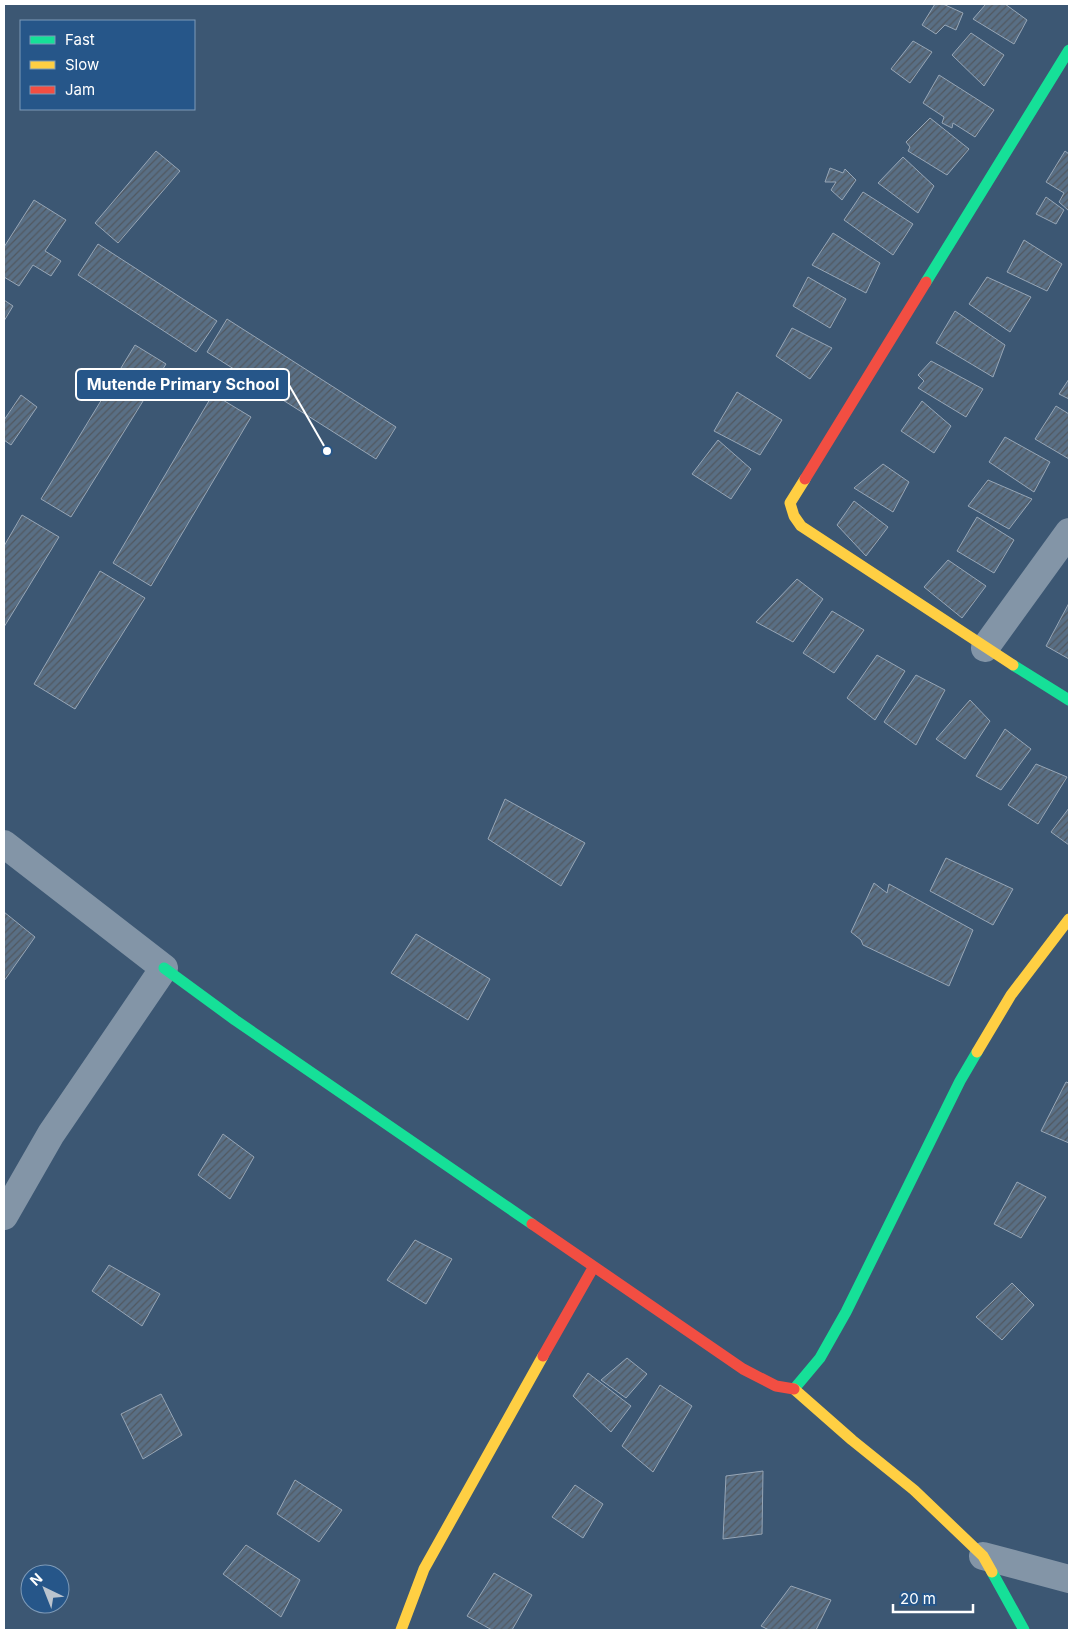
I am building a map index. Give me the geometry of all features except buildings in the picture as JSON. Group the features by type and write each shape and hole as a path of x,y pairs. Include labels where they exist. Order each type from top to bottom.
{"street":[{"path":"1066,62 790,504 794,516 801,526 984,648 1069,700"},
{"path":"984,648 1069,532"},
{"path":"4,844 164,968 235,1020 593,1268 743,1370 776,1386 794,1389 852,1440 914,1490 982,1556 1024,1630"},
{"path":"794,1389 820,1358 846,1312 960,1081 1011,994 1069,920"},
{"path":"4,1216 51,1134 164,968"},
{"path":"401,1630 424,1569 593,1268"},
{"path":"982,1556 1069,1579"}],"traffic: fast":[{"path":"926,282 1069,50"},
{"path":"1013,665 1069,700"},
{"path":"164,968 235,1020 532,1224"},
{"path":"794,1389 820,1358 846,1312 960,1081 977,1052"},
{"path":"992,1572 1024,1630"}],"traffic: slow":[{"path":"805,479 790,503 794,516 801,526 1013,665"},
{"path":"977,1052 1011,995 1069,919"},
{"path":"401,1630 424,1569 543,1356"},
{"path":"794,1389 852,1440 914,1490 983,1556 992,1572"}],"traffic: jam":[{"path":"805,479 926,282"},
{"path":"532,1224 743,1369 776,1386 794,1389"},
{"path":"543,1356 593,1268"}],"place":[{"name":"Mutende Primary School","path":"327,451"}]}
